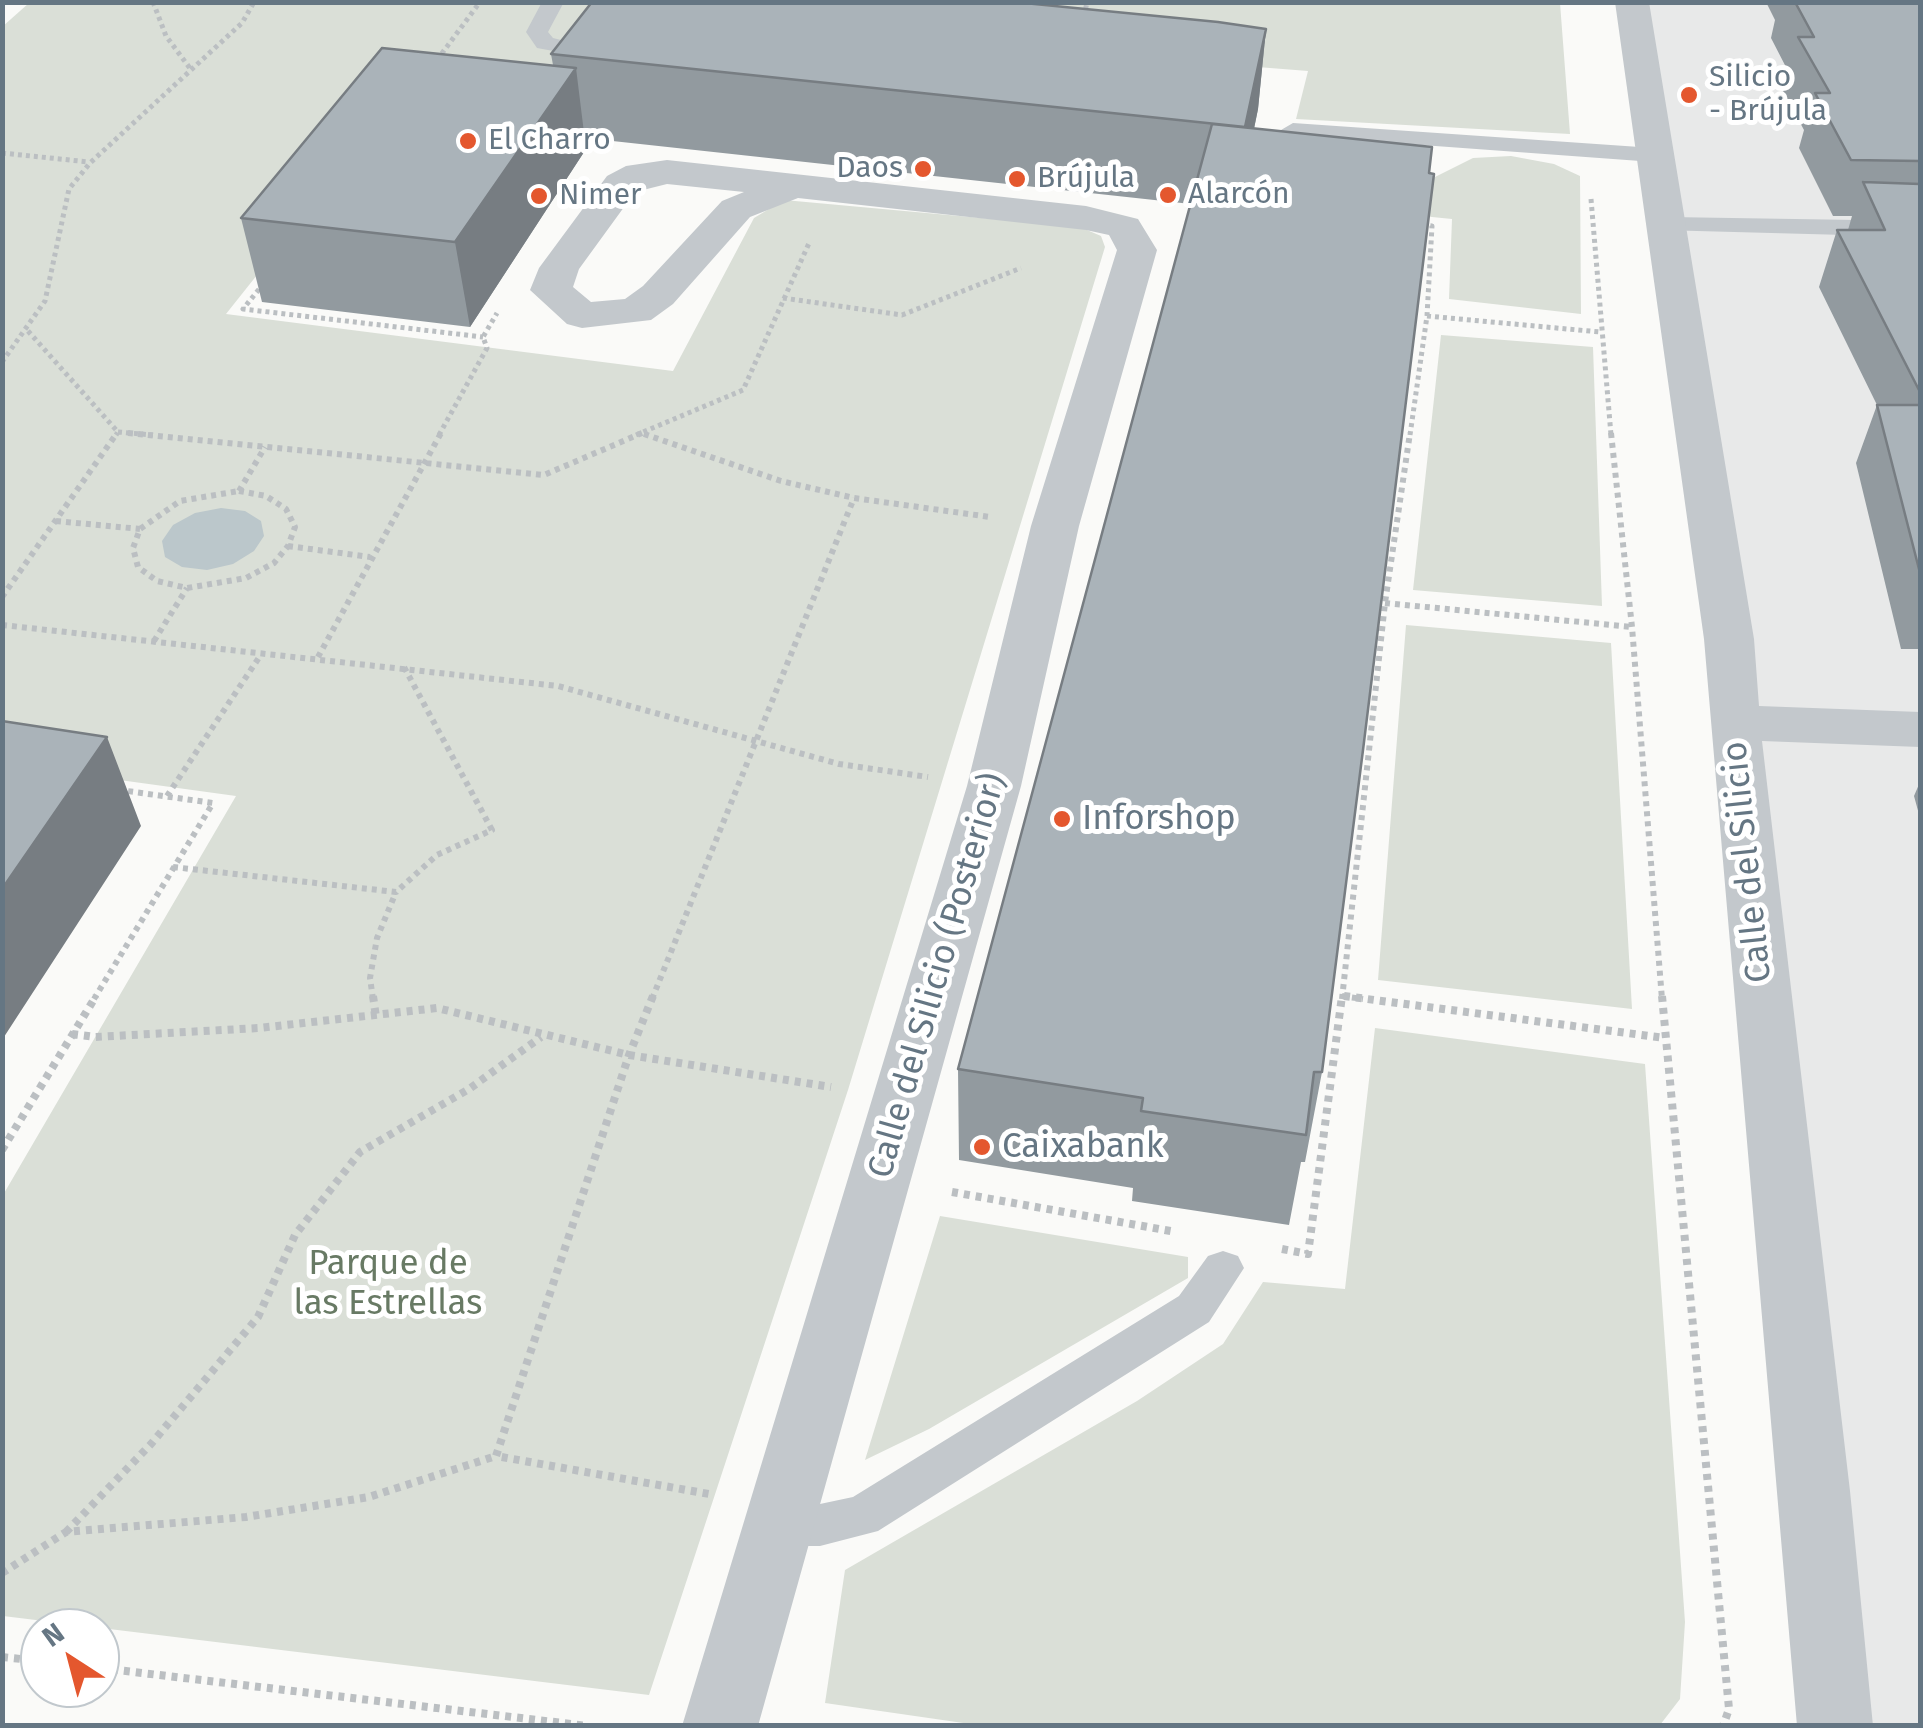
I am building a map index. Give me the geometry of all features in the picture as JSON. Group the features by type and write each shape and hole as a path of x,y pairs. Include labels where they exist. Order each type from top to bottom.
{"street":[{"name":"Calle del Silicio","path":"1632,2 1654,155 1669,225 1729,639 1734,723 1815,1492 1834,1726"},
{"path":"789,188 736,210 658,295 636,310 582,315 551,290 559,268 621,184 640,174 667,172 1086,218 1124,227"},
{"name":"Calle del Silicio (Posterior)","path":"720,1726 994,786 1056,526 1137,250 1124,227"},
{"path":"1734,723 1920,729"}],"lane":[{"path":"552,2 537,32 545,43 589,54"},
{"path":"1293,130 1654,155"},
{"path":"1412,161 1446,140"},
{"path":"1669,225 1920,229"},
{"path":"780,1518 820,1525 862,1516 1194,1310 1224,1268"}],"path":[{"path":"153,2 166,36 192,71"},
{"path":"2,362 28,331 45,301 69,189 90,163 242,23 254,2"},
{"path":"436,61 480,2"},
{"path":"1084,19 1088,2"},
{"path":"1585,150 1729,1708 1723,1726"},
{"path":"2,152 90,163"},
{"path":"28,331 118,432 544,475 744,390 834,192"},
{"path":"1273,1248 1308,1254 1342,996 1385,603 1427,316 1432,226 1416,224"},
{"path":"783,298 902,315 1124,227"},
{"path":"268,278 244,309 482,337"},
{"path":"482,337 502,305"},
{"path":"1427,316 1600,332"},
{"path":"318,657 487,348 482,337"},
{"path":"2,597 118,432"},
{"path":"642,433 781,481 854,498 1056,526"},
{"path":"239,491 265,447"},
{"path":"239,491 266,496 286,509 294,528 288,546 274,563 246,578 187,588 157,581 138,567 133,548 140,529 180,500 239,491"},
{"path":"496,1456 628,1055 854,498"},
{"path":"56,521 140,529"},
{"path":"288,546 370,557"},
{"path":"154,641 187,588"},
{"path":"1385,603 1632,627"},
{"path":"2,624 260,656 318,657 558,686 840,764 994,786"},
{"path":"166,796 260,656"},
{"path":"376,1017 370,978 377,938 396,892 437,856 492,830 404,667"},
{"path":"2,1150 212,802 112,789"},
{"path":"173,867 396,892"},
{"path":"1342,996 1665,1038"},
{"path":"72,1034 168,1033 376,1017 436,1008 628,1055 903,1098"},
{"path":"2,1572 66,1532 151,1444 258,1317 295,1235 360,1152 469,1089 542,1036"},
{"path":"946,1192 1185,1233"},
{"path":"66,1532 246,1517 369,1497 496,1456 780,1518"},
{"path":"120,1670 588,1726"}],"shaded area":[{"path":"1632,3 1920,3 1920,1725 1835,1725"},
{"path":"221,508 245,511 261,521 264,536 254,551 233,564 207,570 182,567 165,557 162,541 173,525 195,513"}],"green space":[{"name":"Parque de las Estrellas","path":"29,3 1560,3 1570,134 1296,119 1308,71 625,17 557,121 393,104 226,314 673,371 754,218 784,200 1080,227 1101,236 1105,247 848,1090 649,1695 120,1630 120,1608 20,1608 20,1618 3,1616 3,1195 236,796 3,764 2,27"},
{"path":"1511,156 1554,164 1580,176 1581,314 1449,299 1452,219 1412,215 1435,177 1473,158"},
{"path":"1441,335 1593,347 1602,606 1413,590"},
{"path":"1406,625 1611,643 1632,1009 1378,980"},
{"path":"1375,1028 1645,1064 1685,1622 1680,1699 1660,1725 984,1726 825,1703 845,1570 1137,1401 1223,1344 1263,1282 1345,1289"},
{"path":"940,1216 1188,1257 1188,1278 929,1429 865,1460"}],"building":[{"path":"592,2 1014,2 1266,29 1245,127 551,54"},
{"path":"1795,2 1920,2 1920,161 1851,160 1815,93 1830,93 1798,37 1814,37"},
{"path":"382,48 576,68 455,242 241,218"},
{"path":"1212,124 1432,147 1429,173 1434,174 1322,1072 1314,1072 1306,1135 1141,1111 1143,1098 958,1069"},
{"path":"1863,182 1920,184 1920,392 1837,230 1885,230"},
{"path":"1877,405 1920,405 1920,573"},
{"path":"2,721 107,737 2,889"}],"place":[{"name":"Silicio - Brújula","path":"1689,95"},
{"name":"El Charro","path":"468,141"},
{"name":"Daos","path":"923,169"},
{"name":"Brújula","path":"1017,179"},
{"name":"Alarcón","path":"1168,195"},
{"name":"Nimer","path":"539,196"},
{"name":"Inforshop","path":"1062,819"},
{"name":"Caixabank","path":"982,1147"}]}
